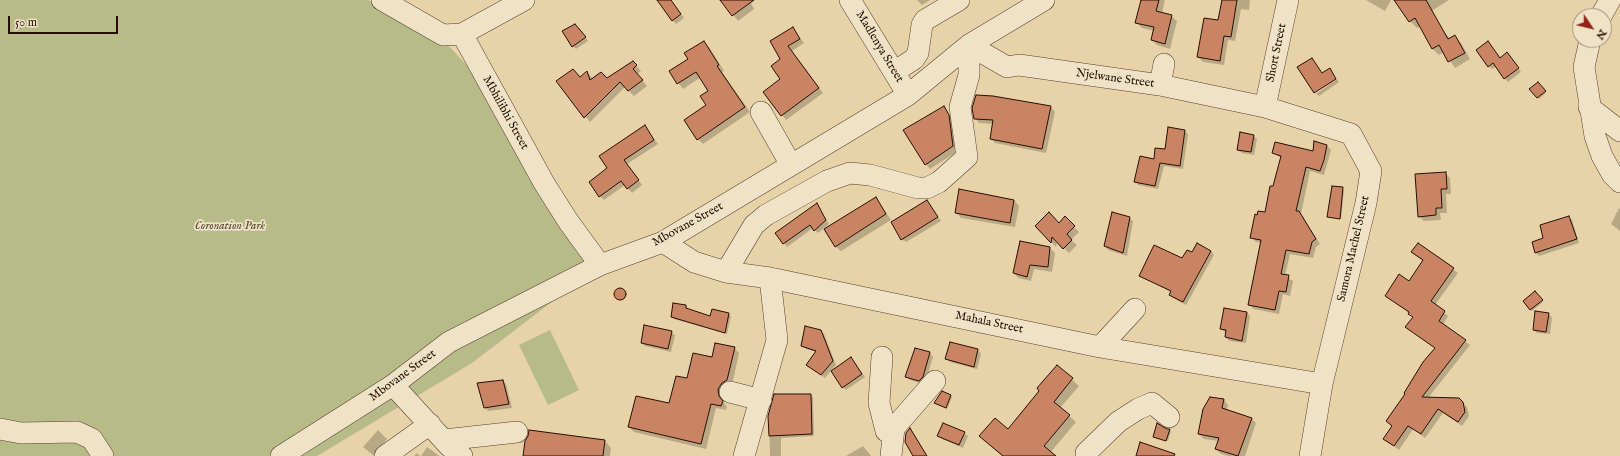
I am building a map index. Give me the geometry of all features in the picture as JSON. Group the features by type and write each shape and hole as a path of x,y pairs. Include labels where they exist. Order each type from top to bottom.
{"street":[{"path":"382,0 443,35 462,34 524,0"},
{"name":"Madlenya Street","path":"850,0 908,95"},
{"path":"894,72 914,59 918,53 922,25 925,20 959,0"},
{"name":"Mbovane Street","path":"281,456 394,385 449,342 600,265 662,242 791,165 908,95 969,45 1044,0"},
{"name":"Short Street","path":"1265,107 1288,0"},
{"name":"Mbhilibhi Street","path":"462,34 544,183 568,221 600,265"},
{"path":"726,272 754,225 766,215 827,181 850,173 870,176 918,188 927,188 939,182 967,157 960,107 969,74 969,45"},
{"name":"Njelwane Street","path":"969,45 1007,67 1019,65 1160,85 1265,107"},
{"path":"1588,48 1584,67 1589,107 1595,136 1602,156 1612,174 1620,182"},
{"path":"1160,85 1164,64"},
{"name":"Samora Machel Street","path":"1265,107 1351,134 1371,171 1366,203 1322,384 1310,456"},
{"path":"1589,107 1620,131"},
{"path":"761,112 791,165"},
{"name":"Mahala Street","path":"662,242 694,262 726,272 770,278 1100,347 1322,384"},
{"path":"744,456 777,340 770,278"},
{"path":"1100,347 1135,308"},
{"path":"882,357 879,404 886,430"},
{"path":"891,456 894,428 935,381"},
{"path":"394,385 444,440 462,456"},
{"path":"730,392 761,400"},
{"path":"1086,453 1118,422 1138,409 1152,403 1168,417"},
{"path":"385,456 430,424"},
{"path":"0,430 21,433 77,432 92,439 103,456"},
{"path":"444,440 517,432"}],"green space":[{"name":"Coronation Park","path":"0,0 368,0 414,23 445,42 472,71 600,265 472,363 317,456 0,456"},
{"path":"550,330 579,390 548,405 519,345"}],"building":[{"path":"657,0 671,0 681,14 672,21"},
{"path":"720,0 754,0 732,16"},
{"path":"1141,0 1159,0 1156,11 1172,15 1165,44 1151,40 1154,27 1135,23"},
{"path":"1222,0 1237,0 1231,37 1224,36 1220,61 1197,57 1204,18 1218,20"},
{"path":"1394,0 1426,0 1448,39 1455,35 1465,53 1448,62 1439,45 1432,49 1415,18 1409,22"},
{"path":"575,24 586,37 572,47 562,31"},
{"path":"793,27 800,39 788,46 819,88 781,116 763,92 780,79 771,66 780,59 770,41"},
{"path":"704,41 719,65 717,66 745,107 697,140 684,120 706,105 700,96 708,91 696,72 677,84 669,71 688,59 684,53"},
{"path":"1488,41 1500,58 1507,52 1519,68 1504,79 1493,63 1488,67 1476,50"},
{"path":"1312,58 1322,73 1330,68 1336,79 1314,93 1297,67"},
{"path":"633,61 637,65 633,69 643,80 628,91 620,82 584,118 556,81 573,69 580,77 587,71 590,80 601,72 607,78"},
{"path":"1538,82 1546,91 1537,98 1529,89"},
{"path":"976,95 993,96 1051,106 1042,149 990,139 993,120 974,119 972,108"},
{"path":"944,106 949,115 953,146 925,165 903,130"},
{"path":"645,125 654,140 624,160 639,180 627,189 621,181 599,197 589,182 607,168 599,156"},
{"path":"1168,127 1185,130 1180,166 1160,163 1155,186 1134,182 1140,156 1154,159 1155,148 1165,149"},
{"path":"1240,132 1254,135 1251,152 1237,150"},
{"path":"1314,141 1327,145 1324,160 1320,171 1306,167 1296,211 1299,211 1316,239 1312,242 1309,254 1286,250 1281,274 1289,275 1286,292 1279,291 1275,310 1248,305 1261,240 1250,238 1255,214 1257,215 1258,211 1265,212 1270,186 1273,186 1281,156 1272,153 1275,142 1313,151"},
{"path":"1446,172 1447,189 1441,189 1442,208 1436,208 1436,215 1418,217 1415,174"},
{"path":"1332,186 1343,187 1340,219 1327,217"},
{"path":"959,189 1014,200 1010,223 955,213"},
{"path":"876,197 886,214 835,247 824,229"},
{"path":"927,200 938,217 901,240 891,222"},
{"path":"817,203 826,220 814,231 810,225 783,244 775,233"},
{"path":"1049,212 1059,223 1065,216 1075,226 1067,234 1072,240 1063,249 1052,237 1051,243 1035,226"},
{"path":"1112,212 1130,217 1123,253 1104,246"},
{"path":"1569,216 1577,239 1535,253 1532,242 1543,238 1540,225"},
{"path":"1020,241 1050,247 1048,267 1030,265 1027,277 1013,273"},
{"path":"1197,243 1211,251 1183,302 1169,295 1171,291 1139,276 1154,245 1182,258 1187,250 1192,252"},
{"path":"1418,243 1454,268 1431,301 1445,311 1439,321 1466,340 1422,397 1459,398 1463,402 1465,412 1458,422 1438,409 1421,434 1408,426 1394,446 1383,439 1392,426 1386,421 1405,394 1404,393 1423,362 1435,348 1405,327 1413,317 1408,314 1409,312 1385,296 1399,274 1409,281 1423,260 1411,252"},
{"path":"618,288 622,288 626,294 622,300 618,300 614,296 614,292"},
{"path":"1535,291 1543,300 1530,310 1523,301"},
{"path":"673,303 686,305 686,308 710,316 712,309 729,313 725,333 671,317"},
{"path":"1224,308 1247,312 1242,341 1225,337 1226,330 1220,329"},
{"path":"1535,311 1549,313 1546,332 1533,330"},
{"path":"644,325 672,331 668,349 641,343"},
{"path":"805,326 821,330 833,361 821,375 806,365 816,351 801,346"},
{"path":"950,342 978,349 974,367 945,359"},
{"path":"715,343 735,347 727,380 722,383 718,389 719,396 723,401 721,406 711,404 701,444 628,427 636,396 669,403 676,376 687,378 693,353 712,357"},
{"path":"915,348 930,352 923,377 919,381 905,377"},
{"path":"851,357 862,374 842,388 831,371"},
{"path":"1057,365 1073,378 1054,402 1070,415 1044,446 1056,456 1003,456 979,436 995,418 1008,429 1039,391 1037,388"},
{"path":"503,380 509,404 484,408 477,383"},
{"path":"942,391 951,395 946,408 934,403"},
{"path":"774,394 811,394 812,434 769,436 768,416"},
{"path":"1210,397 1224,399 1222,408 1252,418 1238,456 1215,449 1219,438 1198,434 1203,409"},
{"path":"943,423 965,432 959,445 937,436"},
{"path":"1157,423 1167,429 1170,429 1166,441 1153,437"},
{"path":"910,428 927,456 913,456 905,442 906,433"},
{"path":"529,430 605,440 603,456 523,456 525,441"},
{"path":"1140,442 1175,454 1174,456 1136,456"}]}
